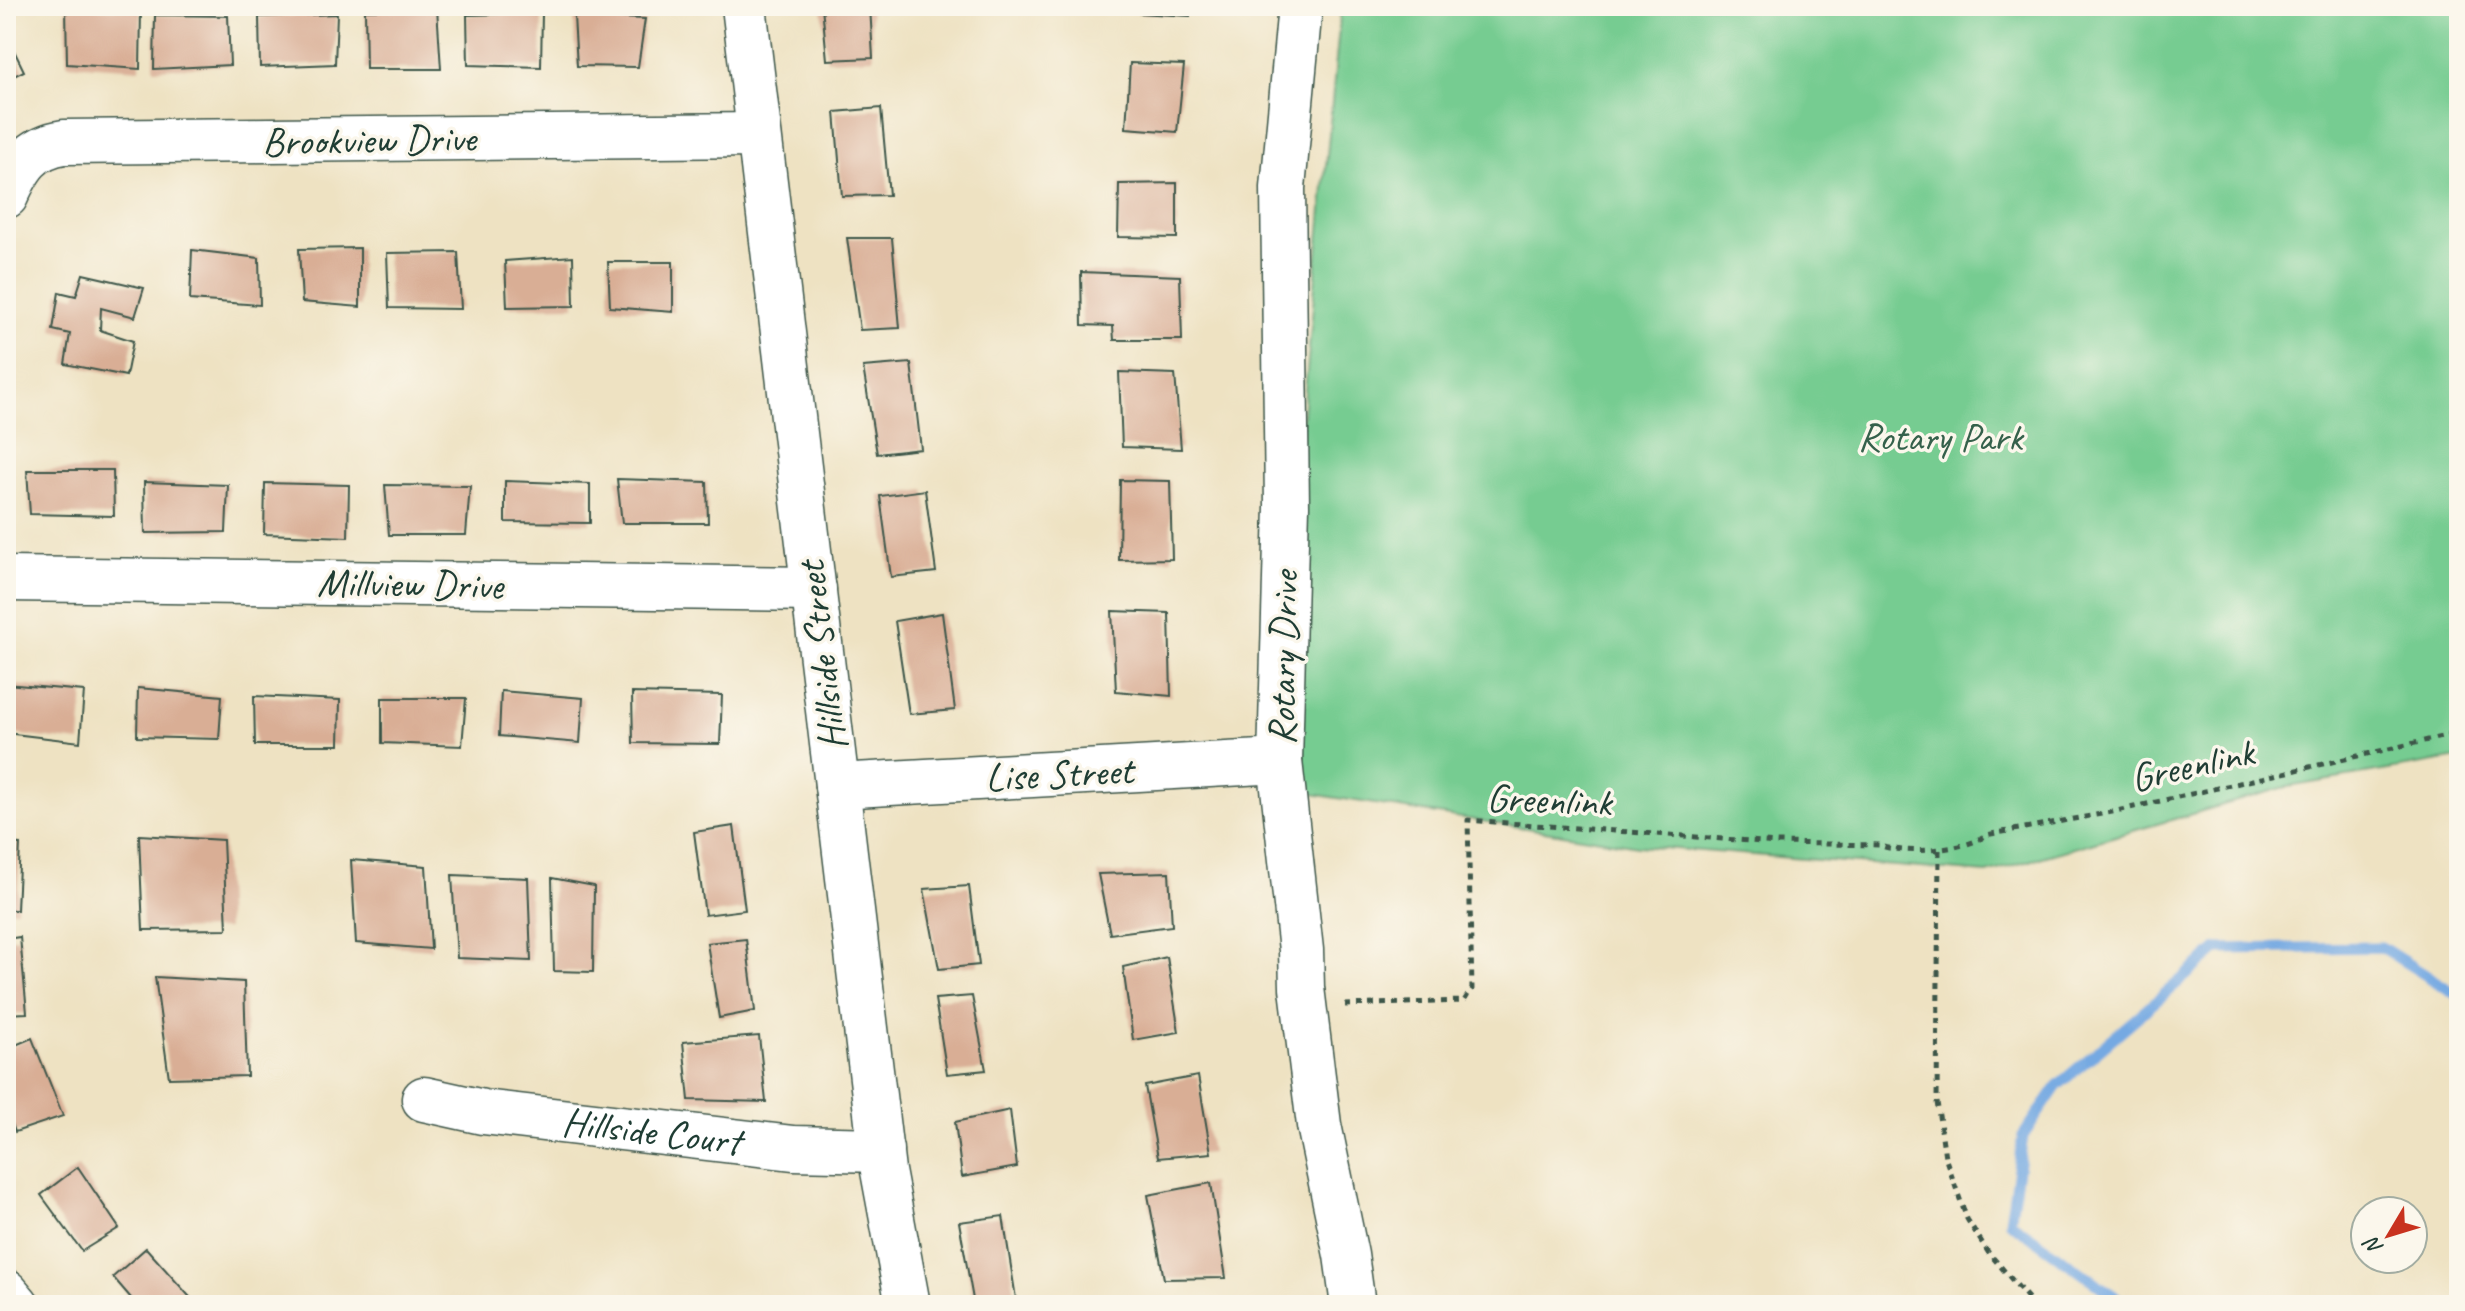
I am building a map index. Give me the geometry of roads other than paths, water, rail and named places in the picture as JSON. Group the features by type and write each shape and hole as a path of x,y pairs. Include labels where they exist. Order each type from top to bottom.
{"street":[{"name":"Hillside Street","path":"744,6 881,1150 908,1305"},
{"name":"Rotary Drive","path":"1300,6 1283,188 1287,506 1280,761 1319,1125 1346,1255 1353,1305"},
{"name":"Brookview Drive","path":"6,196 21,165 29,156 39,148 64,142 759,135"},
{"name":"Millview Drive","path":"6,579 814,589"},
{"name":"Lise Street","path":"837,786 1280,761"},
{"name":"Hillside Court","path":"424,1099 483,1112 793,1148 881,1150"},
{"path":"6,1292 17,1305"}],"waterway":[{"path":"2127,1305 2010,1222 2023,1136 2057,1086 2217,949 2381,947 2459,996"}],"park label":[{"name":"Rotary Park","path":"1940,437"}]}
